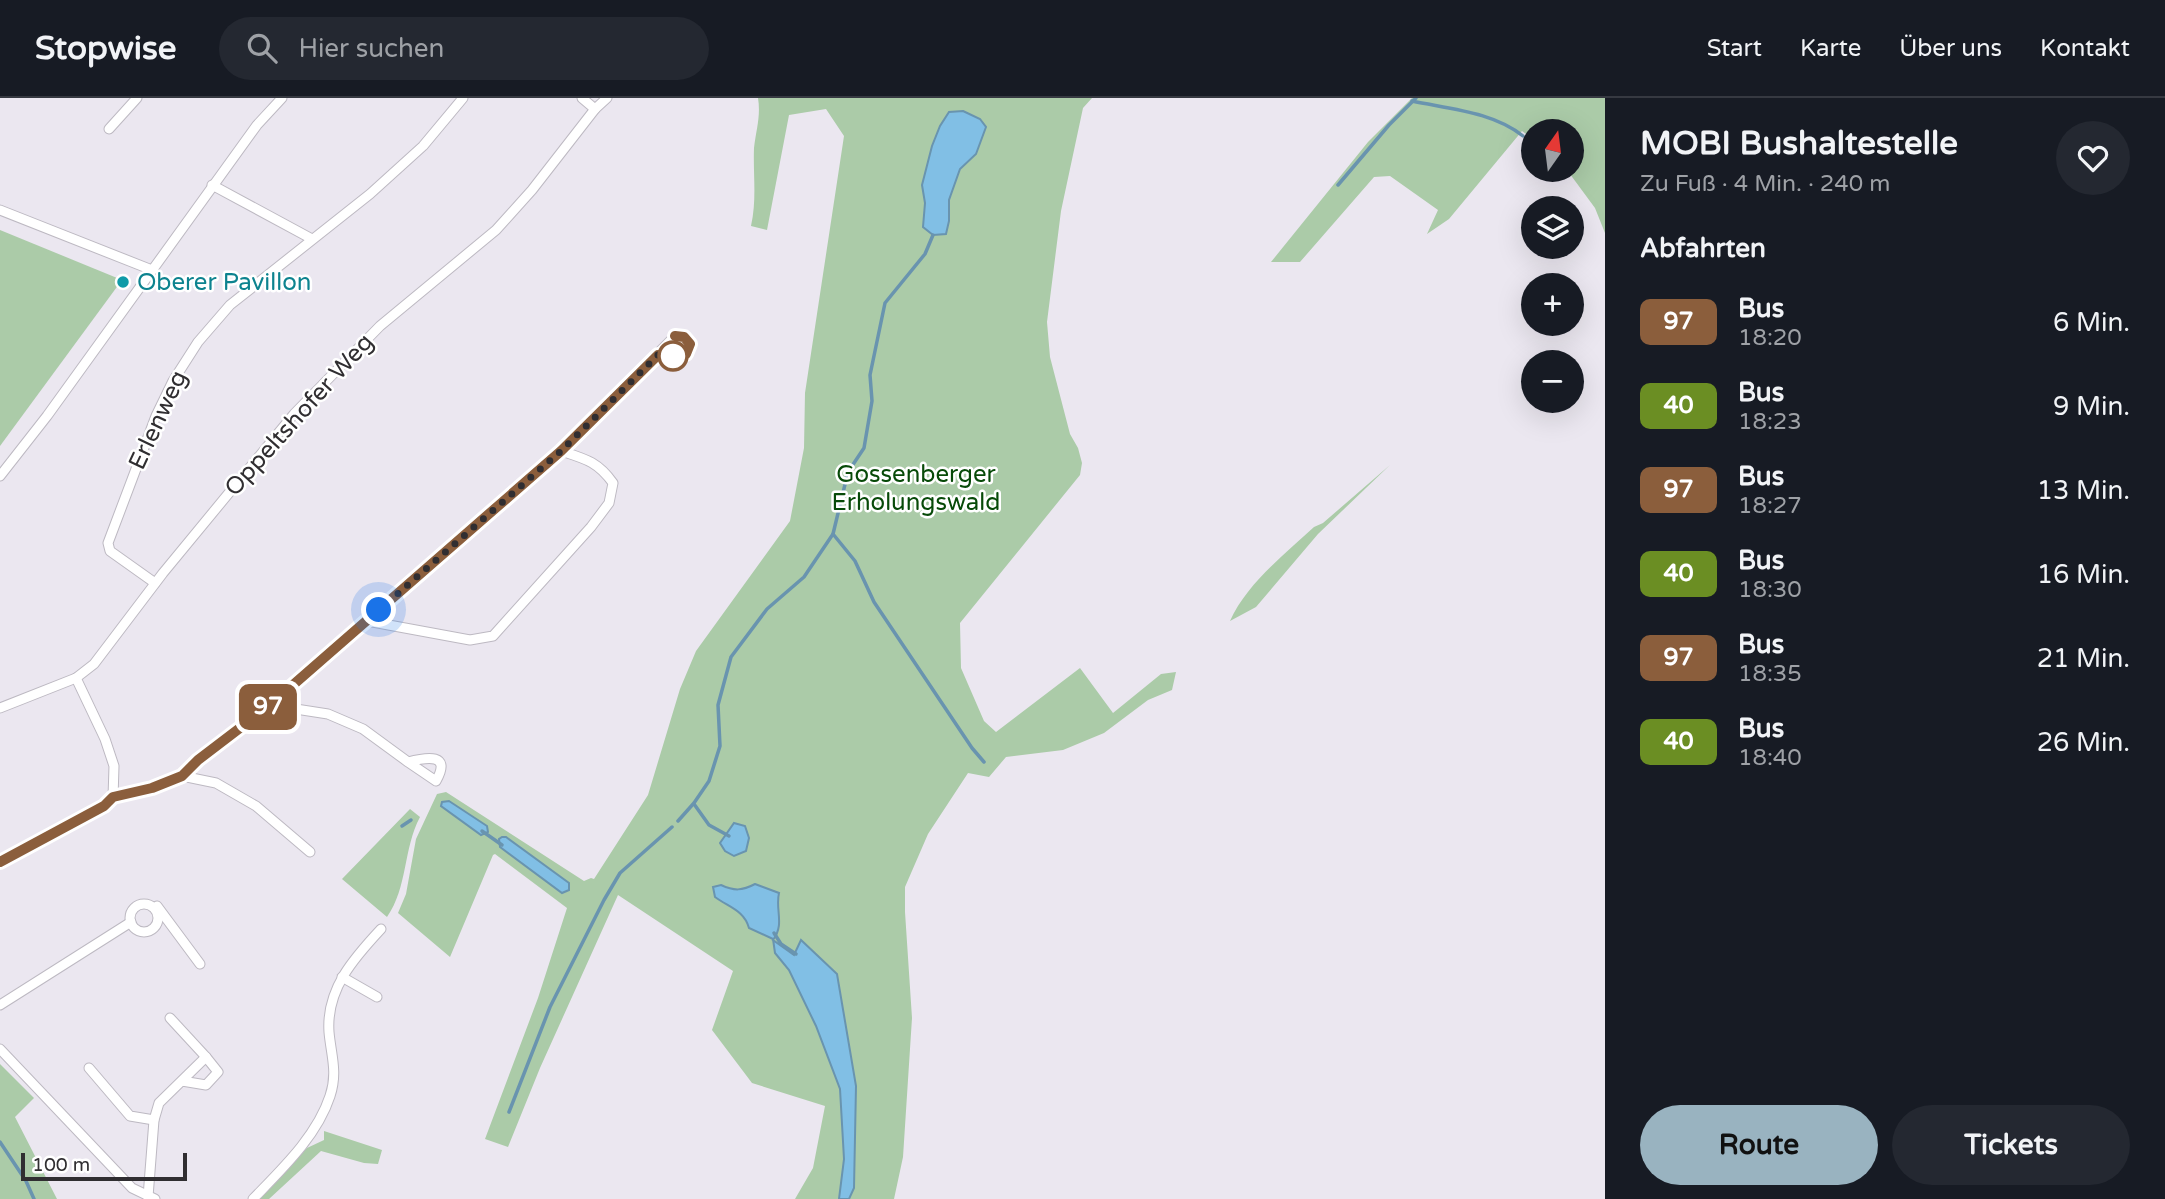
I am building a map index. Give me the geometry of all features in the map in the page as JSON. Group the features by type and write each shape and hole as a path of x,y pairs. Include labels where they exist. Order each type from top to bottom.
{"street":[{"path":"109,129 137,98"},
{"path":"0,476 47,416 212,185 257,125 282,98"},
{"name":"Erlenweg","path":"155,583 110,551 108,542 156,416 173,381 198,342 230,305 370,194 423,146 463,98"},
{"path":"582,98 595,109"},
{"name":"Oppeltshofer Weg","path":"0,708 76,678 94,664 155,583 294,414 380,326 496,230 532,190 595,109 607,98"},
{"path":"212,185 312,239"},
{"path":"0,210 152,270"},
{"path":"0,862 104,806 113,797 152,788 182,776 198,760 270,705 561,451 658,355"},
{"path":"367,621 470,640 493,636 609,503 613,483 602,467 561,451"},
{"path":"76,678 114,766 113,797"},
{"path":"270,705 328,714 363,729 408,762"},
{"path":"182,776 216,783 256,806 310,852"},
{"path":"147,904 157,914 154,927 141,931 131,922 130,914 135,907 147,904 155,903 200,964"},
{"path":"0,1005 131,922"},
{"path":"253,1199 314,1132 325,1111 331,1093 335,1063 329,1033 329,1014 334,993 355,957 381,929"},
{"path":"342,976 377,997"},
{"path":"170,1018 218,1072 206,1085 182,1081"},
{"path":"0,1049 132,1188 151,1198 154,1120 159,1103 206,1057"},
{"path":"89,1068 130,1116 154,1120"}],"green space":[{"name":"Gossenberger Erholungswald","path":"758,98 1092,98 1083,108 1061,211 1047,322 1050,357 1070,434 1082,463 1080,475 960,623 961,668 984,721 996,732 1080,668 1113,713 1161,674 1176,672 1172,690 1148,700 1104,733 1063,750 1006,757 989,777 968,773 928,834 905,887 912,1018 903,1157 894,1199 795,1199 813,1168 825,1106 752,1083 712,1030 733,971 618,895 540,1068 508,1147 485,1139 538,998 567,908 495,854 450,957 398,913 406,894 416,839 437,794 446,792 584,881 594,879 648,795 680,689 696,651 790,521 804,448 805,393 844,136 826,109 789,115 767,230 751,226"},
{"path":"1412,98 1605,98 1605,233 1595,208 1576,182 1584,182 1584,119 1521,119 1521,132 1449,219 1427,234 1438,210 1390,176 1374,177 1300,262 1271,262 1368,142"},
{"path":"0,230 122,280 0,446"},
{"path":"1390,465 1318,534 1256,607 1230,621 1246,594 1267,570 1314,527 1323,523"},
{"path":"410,809 420,817 399,893 387,917 342,879"},
{"path":"0,1064 34,1098 15,1117 57,1199 0,1199"},
{"path":"324,1131 382,1150 378,1164 364,1163 321,1151 269,1199 260,1199 307,1148 324,1140"}],"water":[{"path":"963,111 980,119 986,127 976,154 960,169 949,200 946,234 933,235 923,227 925,203 922,185 940,126 949,112"},
{"path":"449,801 487,826 488,832 481,835 441,806 442,802"},
{"path":"734,823 745,826 749,838 746,851 734,856 725,851 720,843"},
{"path":"506,837 569,883 569,890 562,893 500,847 499,839"},
{"path":"755,884 779,893 779,923 773,940 749,928 739,913 715,897 713,887 721,885 738,889"},
{"path":"773,940 794,955 801,940 837,974 856,1086 854,1188 849,1199 839,1199 844,1159 840,1089 816,1026 789,970 775,953"}],"waterway":[{"path":"1338,185 1416,98"},
{"path":"1412,101 1485,116 1521,135"},
{"path":"678,821 709,781 720,746 718,705 731,657 767,609 804,577 833,534 848,472 864,448 872,401 870,375 885,303 925,254 933,235"},
{"path":"833,534 855,561 874,602 984,762"},
{"path":"694,804 709,825 729,836"},
{"path":"402,826 411,820"},
{"path":"509,1112 550,1007 604,900 620,873 672,827"},
{"path":"482,831 502,845"},
{"path":"774,933 781,944 796,954"},
{"path":"0,1142 26,1181 34,1199"}],"bus line":[{"name":"97","path":"0,862 104,806 113,797 152,788 182,776 198,760 270,705 555,457 658,355 686,354 690,344 684,337 675,336"}],"place":[{"name":"Oberer Pavillon","path":"123,282"}],"route":[{"path":"379,610 561,451 658,355 679,356 673,356"}]}
